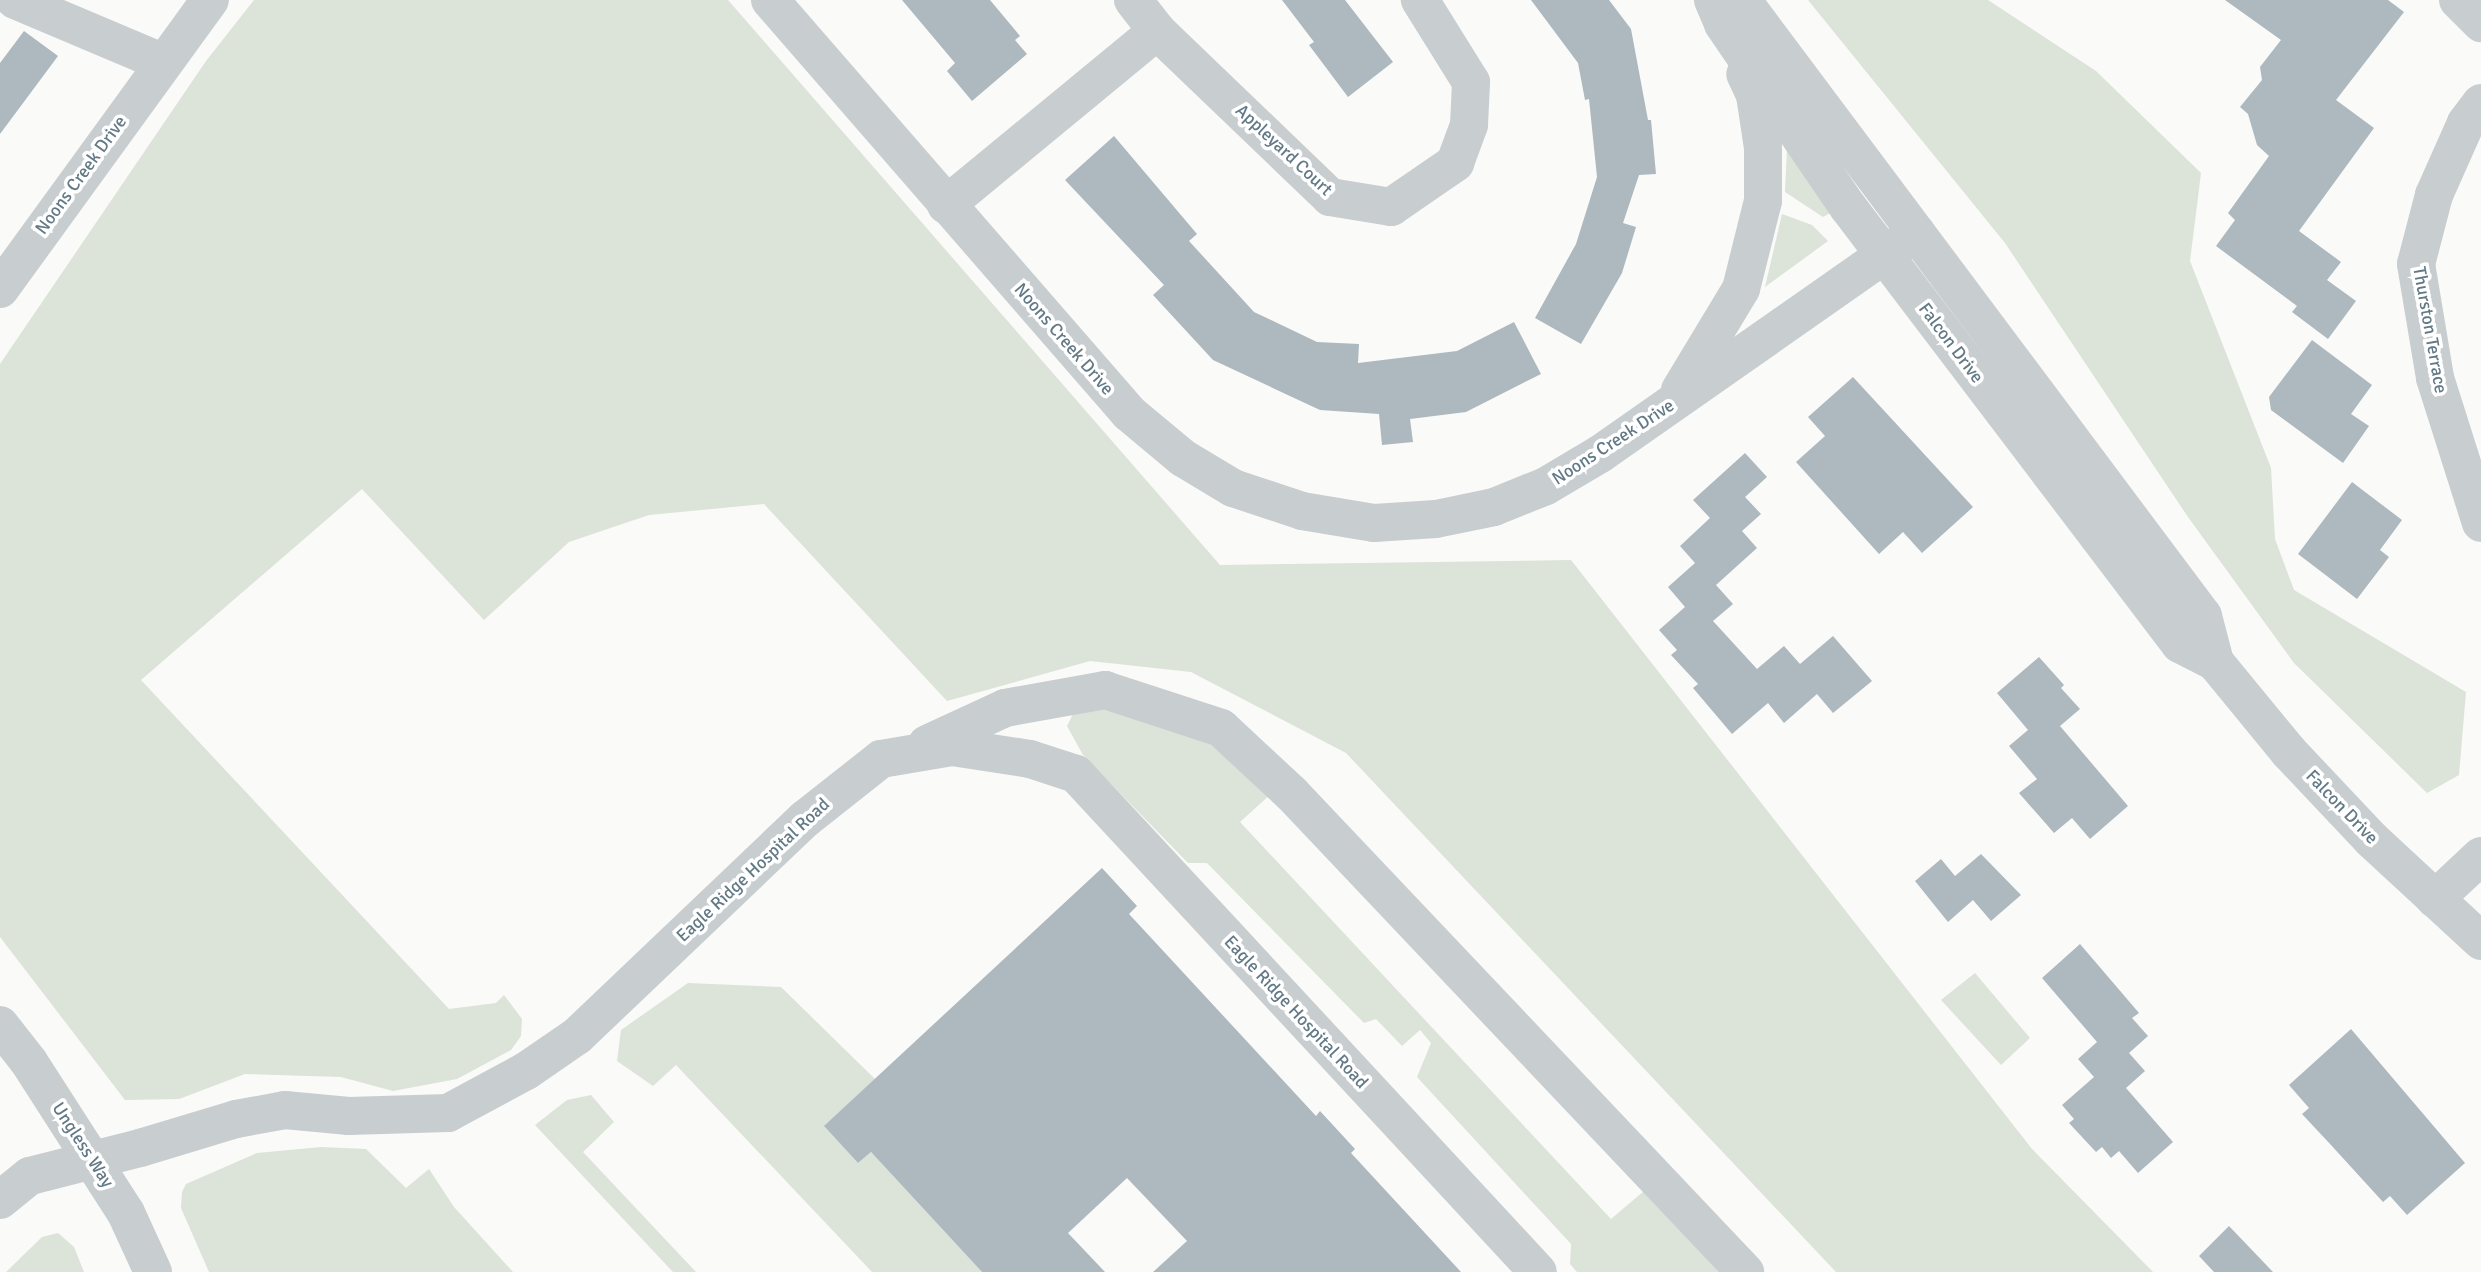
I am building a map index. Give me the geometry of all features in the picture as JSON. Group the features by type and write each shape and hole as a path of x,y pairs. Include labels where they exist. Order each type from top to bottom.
{"street":[{"path":"15,0 162,62"},
{"name":"Noons Creek Drive","path":"0,289 209,0"},
{"name":"Noons Creek Drive","path":"770,0 1129,412 1183,458 1233,488 1302,511 1374,523 1436,519 1494,507 1546,486 1600,454 1916,233"},
{"name":"Appleyard Court","path":"1133,0 1157,31 1330,197 1391,207 1455,163 1469,125 1471,82 1420,0"},
{"path":"2458,0 2481,23"},
{"path":"1726,8 1916,233"},
{"path":"1672,404 1741,289 1763,201 1763,148 1755,95 1726,8"},
{"name":"Falcon Drive","path":"1726,8 1884,255 2180,644 2215,662 2298,762 2371,839 2481,941"},
{"path":"946,205 1157,31"},
{"name":"Thurston Terrace","path":"2481,103 2466,123 2434,195 2416,264 2435,378 2481,523"},
{"name":"Falcon Drive","path":"1916,233 2203,616 2215,662"},
{"path":"900,757 1004,708 1105,690 1221,728 1292,794 1745,1272"},
{"name":"Eagle Ridge Hospital Road","path":"0,1200 30,1175 236,1119 285,1110 349,1116 448,1113 526,1071 577,1036 805,819 881,760 952,747 1030,759 1076,774 1538,1272"},
{"path":"2435,899 2481,856"},
{"name":"Ungless Way","path":"0,1025 29,1062 127,1213 153,1272"}],"shaded area":[{"path":"254,0 728,0 1220,565 1571,560 2032,1149 2153,1272 1836,1272 1346,753 1191,672 1090,661 947,701 764,504 649,515 569,542 484,620 362,489 141,680 449,1009 496,1003 504,995 522,1019 521,1036 511,1050 457,1079 393,1091 341,1077 245,1074 179,1099 125,1100 0,937 0,364 206,61"},
{"path":"1808,0 1988,0 2096,71 2201,173 2190,261 2271,468 2275,539 2294,590 2466,692 2459,775 2427,793 2294,663 2188,517 2005,243"},
{"path":"1787,149 1834,211 1823,217 1785,192"},
{"path":"1782,214 1812,225 1828,241 1765,287"},
{"path":"1112,698 1202,738 1273,792 1240,822 1611,1219 1644,1191 1719,1272 1577,1272 1570,1264 1571,1244 1417,1077 1431,1043 1420,1030 1402,1046 1376,1019 1364,1023 1207,863 1188,863 1083,755 1067,726 1078,704"},
{"path":"1975,973 2030,1038 2001,1065 1941,1000"},
{"path":"688,983 781,987 875,1079 825,1127 858,1163 871,1152 982,1272 872,1272 676,1065 653,1086 617,1061 621,1030"},
{"path":"591,1095 614,1122 583,1152 696,1272 673,1272 535,1125 567,1100"},
{"path":"321,1147 366,1149 406,1188 429,1169 454,1207 513,1272 209,1272 181,1208 182,1192 186,1184 257,1153"},
{"path":"58,1233 74,1247 84,1272 6,1272 42,1237"}],"building":[{"path":"902,0 990,0 1020,36 1015,40 1027,54 972,101 947,71 955,63"},
{"path":"1282,0 1345,0 1393,62 1348,97 1309,45 1314,42"},
{"path":"1531,0 1609,0 1631,29 1648,120 1651,120 1656,174 1639,175 1623,223 1636,227 1622,273 1581,344 1535,318 1576,244 1597,177 1589,99 1585,100 1578,63"},
{"path":"2225,0 2388,0 2404,12 2336,100 2374,128 2299,231 2341,262 2327,280 2356,301 2328,339 2292,312 2297,306 2216,246 2235,220 2228,213 2269,156 2257,145 2248,114 2240,107 2262,80 2260,67 2281,40"},
{"path":"24,31 58,56 0,134 0,63"},
{"path":"1114,136 1197,234 1189,241 1254,312 1317,342 1359,344 1358,363 1457,351 1514,322 1541,374 1466,412 1410,419 1413,442 1382,445 1379,414 1320,410 1213,360 1153,295 1164,285 1065,180"},
{"path":"2312,340 2372,385 2351,414 2369,426 2343,463 2271,410 2269,397"},
{"path":"1853,377 1973,507 1922,553 1903,532 1879,554 1796,462 1825,436 1808,417"},
{"path":"1745,453 1767,477 1745,497 1761,514 1742,531 1757,548 1716,585 1733,604 1713,621 1757,669 1784,646 1800,664 1833,636 1872,681 1833,713 1817,694 1784,723 1768,703 1732,734 1693,688 1698,684 1671,655 1677,650 1659,630 1685,607 1668,587 1695,563 1680,546 1710,518 1693,500"},
{"path":"2352,482 2402,520 2380,550 2389,557 2357,599 2298,554"},
{"path":"2039,657 2064,685 2061,688 2080,709 2060,726 2128,806 2090,839 2072,818 2054,833 2019,793 2037,779 2009,746 2028,730 1997,693"},
{"path":"1981,854 2021,895 1991,921 1973,900 1948,922 1915,881 1941,859 1955,876"},
{"path":"1102,868 1137,906 1129,914 1316,1116 1320,1111 1355,1149 1351,1153 1461,1272 1153,1272 1187,1241 1127,1178 1068,1233 1105,1272 982,1272 871,1152 858,1163 824,1126"},
{"path":"2080,944 2139,1013 2132,1018 2148,1036 2129,1053 2145,1071 2126,1088 2173,1142 2138,1173 2119,1151 2111,1158 2102,1147 2096,1152 2069,1123 2074,1119 2062,1105 2094,1077 2078,1059 2097,1042 2042,978"},
{"path":"2351,1029 2465,1163 2407,1215 2390,1196 2383,1202 2302,1114 2309,1108 2289,1085"},
{"path":"2229,1226 2273,1272 2214,1272 2199,1256"}]}
